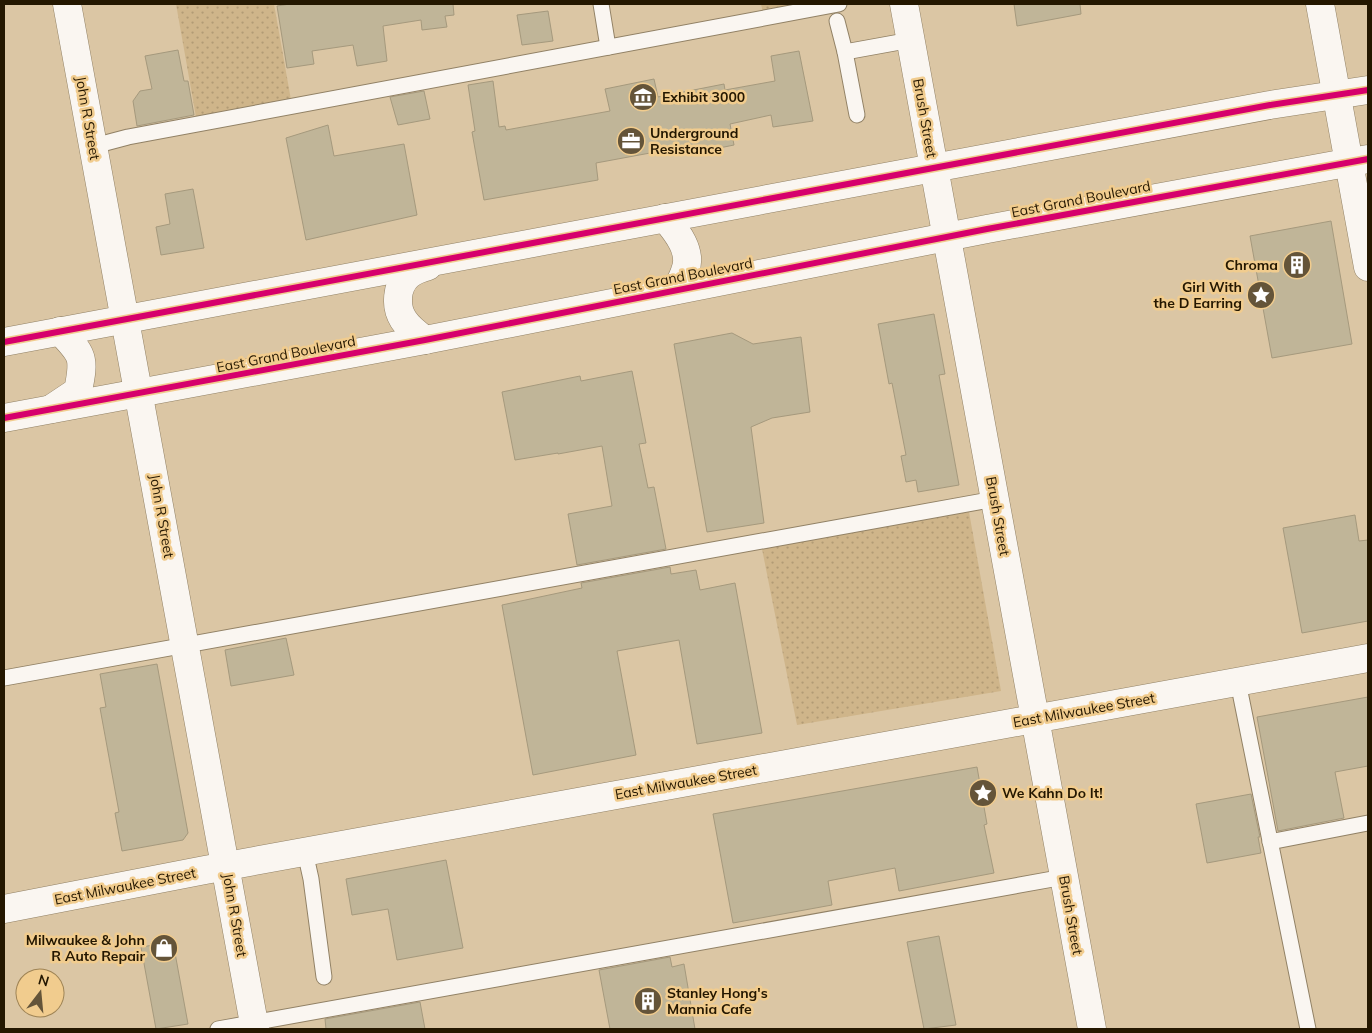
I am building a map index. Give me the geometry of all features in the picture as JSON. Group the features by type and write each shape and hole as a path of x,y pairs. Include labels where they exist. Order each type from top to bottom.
{"street":[{"name":"John R Street","path":"67,4 186,645 254,1026"},
{"name":"Brush Street","path":"904,4 1092,1029"},
{"path":"1320,4 1337,96 1359,161 1368,267"},
{"path":"4,342 1270,105 1368,90"},
{"name":"East Grand Boulevard","path":"4,418 425,340 947,237 1359,161"},
{"path":"665,218 679,234 686,252 686,269 676,290"},
{"path":"425,340 410,329 401,315 397,302 401,284 412,272 438,261"},
{"path":"50,410 78,391 83,368 78,349 60,331"},
{"name":"East Milwaukee Street","path":"4,909 226,866 1368,658"}],"lane":[{"path":"601,4 608,47"},
{"path":"94,146 128,137 839,4"},
{"path":"838,21 856,115"},
{"path":"845,52 911,40"},
{"path":"4,678 995,499"},
{"path":"1238,682 1308,1029"},
{"path":"1270,842 1368,823"},
{"path":"305,852 311,878 324,977"},
{"path":"218,1029 254,1026 1064,877"}],"shaded area":[{"path":"176,4 274,4 291,100 196,117"},
{"path":"761,4 839,4 764,18"},
{"path":"969,512 1001,691 797,725 762,549"}],"building":[{"path":"290,4 453,4 454,15 445,16 447,27 422,30 421,20 383,26 387,61 357,66 353,45 312,51 314,64 287,68 277,6"},
{"path":"1014,4 1080,4 1081,14 1017,26"},
{"path":"548,11 553,41 522,45 517,15"},
{"path":"178,50 184,81 188,81 194,115 137,126 133,101 140,91 152,89 145,56"},
{"path":"799,51 813,121 773,127 771,115 730,124 734,145 690,154 688,146 596,163 598,180 484,200 472,132 475,131 468,85 493,81 499,127 505,126 506,130 610,111 605,89 654,79 658,97 724,84 725,90 775,81 771,56"},
{"path":"424,91 430,119 398,125 390,97"},
{"path":"328,125 334,156 404,144 417,215 306,240 286,138"},
{"path":"193,189 204,248 161,255 156,227 170,224 165,194"},
{"name":"Chroma","path":"1331,221 1352,344 1272,358 1250,236"},
{"path":"934,314 945,374 939,375 959,485 918,492 916,480 906,482 901,456 906,455 892,383 889,384 878,324"},
{"path":"732,333 753,344 801,337 810,412 772,418 751,427 764,523 707,532 674,344"},
{"path":"632,371 646,443 639,444 648,488 654,487 666,549 577,565 568,514 612,506 602,446 515,460 502,392 580,376 581,381"},
{"path":"1355,515 1359,541 1368,540 1368,621 1302,633 1283,528"},
{"path":"670,567 671,574 696,570 700,590 735,583 762,733 697,744 679,640 617,651 636,755 533,775 502,605 582,588 581,583"},
{"path":"286,638 294,675 231,686 225,650"},
{"path":"157,664 188,833 183,840 122,851 115,813 119,812 100,708 106,707 100,674"},
{"path":"1368,697 1368,766 1335,772 1344,818 1278,831 1257,717"},
{"path":"977,767 987,824 984,825 994,873 899,891 895,868 828,881 832,905 733,923 713,814"},
{"path":"1251,794 1260,837 1258,837 1261,853 1207,863 1196,804"},
{"path":"446,860 463,948 397,960 388,909 352,915 346,879"},
{"path":"939,936 956,1025 924,1029 907,942"},
{"path":"173,942 188,1024 156,1029 141,947"},
{"name":"Stanley Hong's Mannia Cafe","path":"670,957 672,967 684,964 695,1029 610,1029 599,970"},
{"path":"420,1002 425,1029 326,1029 325,1019"}],"cycle path":[{"path":"4,342 1270,105 1368,90"},
{"path":"4,418 425,340 987,229 1368,159"}],"place":[{"name":"Exhibit 3000","path":"643,97"},
{"name":"Underground Resistance","path":"631,141"},
{"name":"Chroma","path":"1297,265"},
{"name":"Girl With the D Earring","path":"1261,295"},
{"name":"We Kahn Do It!","path":"983,793"},
{"name":"Milwaukee & John R Auto Repair","path":"164,948"},
{"name":"Stanley Hong's Mannia Cafe","path":"648,1001"}]}
